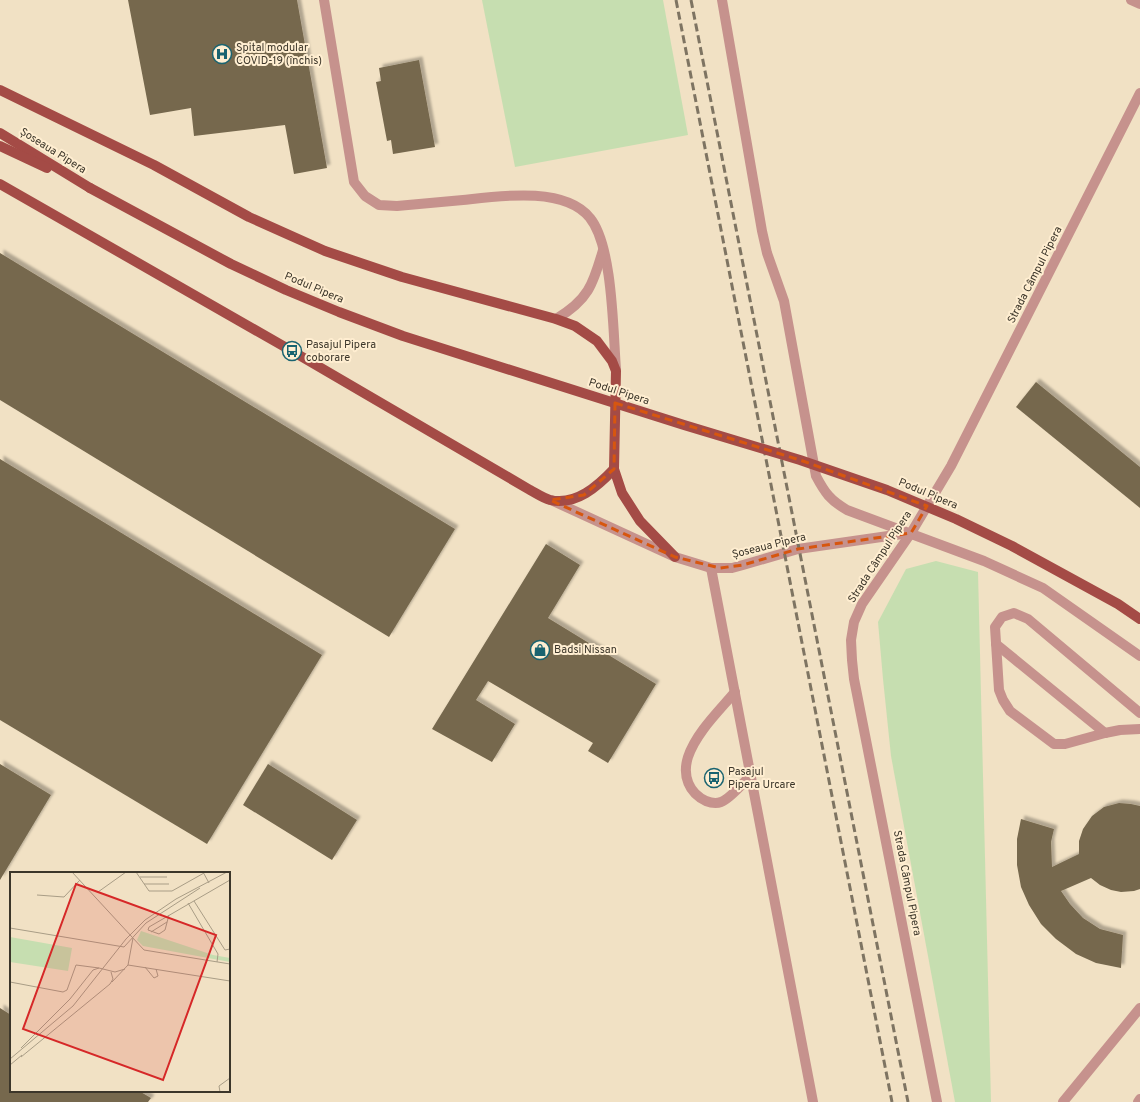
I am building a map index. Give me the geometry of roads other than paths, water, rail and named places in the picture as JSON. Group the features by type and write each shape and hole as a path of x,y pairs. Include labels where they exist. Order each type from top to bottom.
{"main road":[{"path":"0,90 154,165 249,217 325,251 402,277 556,319 575,326 597,341 612,361 616,371 614,469 622,493 640,521 675,557"},
{"name":"Șoseaua Pipera","path":"0,133 90,188"},
{"name":"Șoseaua Pipera","path":"0,146 90,188"},
{"path":"0,184 530,490 550,500 563,500 584,495 599,485 614,469"},
{"name":"Podul Pipera","path":"90,188 231,264 286,290 339,312 411,338 684,425 800,460 888,490 956,519 1012,546 1097,592 1140,619"}],"street":[{"path":"324,0 354,182 365,196 379,205 397,206 517,195 565,201 579,208 591,218 598,232 603,248 609,282 616,371"},
{"path":"722,0 762,230 767,253 784,301 816,476 825,492 835,503 847,510 984,561 1043,588 1140,656"},
{"path":"1131,0 1140,4"},
{"name":"Strada Câmpul Pipera","path":"937,1102 852,660 851,640 854,622 862,604 911,533 951,466 1140,94"},
{"path":"556,319 571,310 586,294 596,274 603,248"},
{"name":"Șoseaua Pipera","path":"550,500 675,557 711,568 732,568 798,549 911,533"},
{"path":"711,568 813,1102"},
{"path":"1140,713 1028,620 1014,613 1002,617 995,627 1000,690 1003,700 1010,711 1054,744 1065,744 1120,730 1140,729"},
{"path":"996,644 1105,733"},
{"path":"735,692 697,740 686,765 687,779 691,790 701,799 711,803 722,802 751,775"},
{"path":"1063,1102 1140,1008"}],"railway":[{"path":"676,0 892,1102"},
{"path":"691,0 908,1102"}],"place":[{"name":"Spital modular COVID-19 (închis)","path":"222,54"},
{"name":"Pasajul Pipera coborare","path":"292,351"},
{"name":"Badsi Nissan","path":"540,650"},
{"name":"Pasajul Pipera Urcare","path":"714,778"}]}
